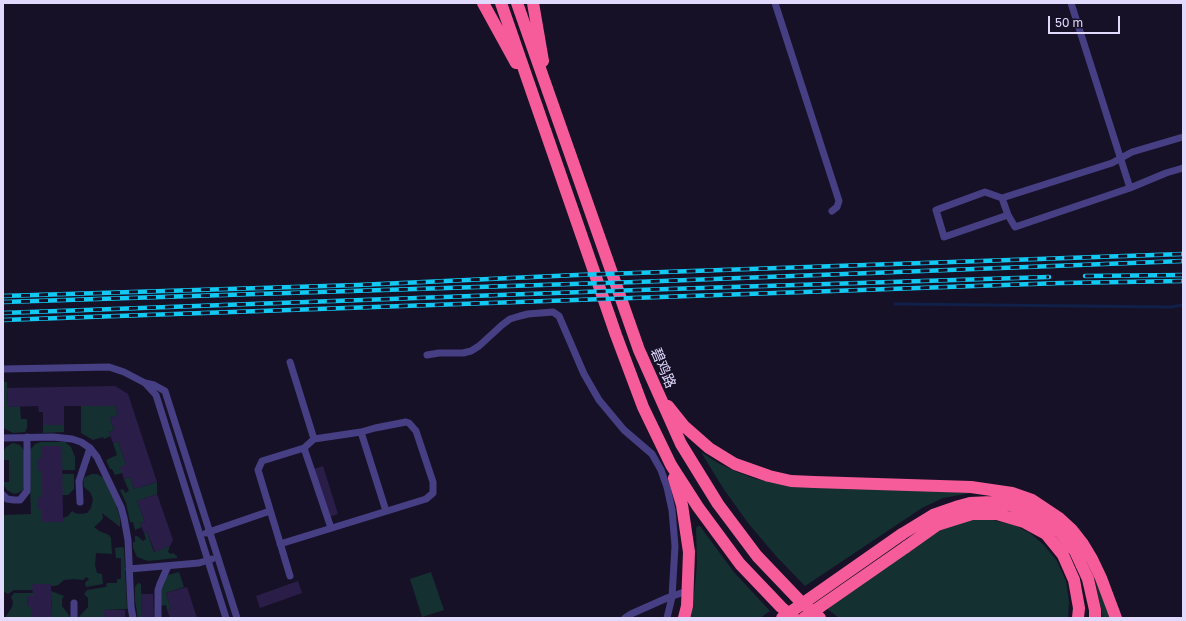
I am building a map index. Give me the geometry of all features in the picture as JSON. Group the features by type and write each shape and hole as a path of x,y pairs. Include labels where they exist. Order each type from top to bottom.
{"highway":[{"path":"483,3 534,95"},
{"path":"501,3 616,335 643,407 671,465 698,507 740,564 781,607 794,618"},
{"path":"517,3 547,90"},
{"path":"534,3 547,90"},
{"name":"碧鸡路","path":"547,90 639,350 655,389 681,444 718,504 757,556 799,600 820,618"},
{"path":"655,389 684,426 695,437 722,458 769,476 791,480 971,487 1012,494 1032,500 1059,518 1072,530 1083,544 1101,578 1116,618"},
{"path":"671,465 682,505 689,552 687,606 684,618"},
{"path":"782,618 902,534 933,515 970,503 991,502 1018,507 1030,512 1050,523 1060,532 1075,551 1088,580 1096,618"},
{"path":"804,618 937,525 972,514 997,514 1024,522 1046,534 1062,554 1074,580 1079,608 1078,618"}],"street":[{"path":"775,3 839,201 837,207 832,211"},
{"path":"1071,3 1130,188"},
{"path":"1008,215 944,237 936,210 985,192 1002,198 1112,162 1132,152 1183,137"},
{"path":"1002,198 1008,215 1015,227 1130,188 1166,173 1183,168"},
{"path":"427,355 439,353 463,354 471,351 479,346 506,322 520,316 553,312 559,316 584,374 599,400 624,430 652,454 661,470 670,498 675,530 675,567 672,597 667,618"},
{"path":"290,362 314,440"},
{"path":"3,369 109,367 124,372 145,383 154,385 165,392 237,618"},
{"path":"145,383 156,395 226,618"},
{"path":"280,544 386,512 426,499 430,496 433,493 433,482 416,431 412,425 406,422 314,440 304,448 267,458 262,461 259,465 259,475 280,544 290,576"},
{"path":"361,432 386,512"},
{"path":"3,438 64,438 81,442 90,448 97,457 121,507 128,540 133,618"},
{"path":"3,495 6,499 20,500 27,491 27,438"},
{"path":"80,502 79,481 90,448"},
{"path":"304,448 331,528"},
{"path":"200,534 270,511"},
{"path":"130,569 199,563 218,557"},
{"path":"158,618 158,590 168,566"},
{"path":"625,618 631,614 687,591"},
{"path":"74,603 74,618"}],"green space":[{"path":"3,382 7,382 8,407 20,406 21,419 27,419 27,428 25,432 13,433 3,428"},
{"path":"81,406 115,406 118,415 110,418 114,430 109,432 111,436 104,439 103,437 93,440 81,433"},
{"path":"43,425 64,425 64,432 43,433"},
{"path":"118,441 126,465 122,473 115,475 112,469 110,469 106,460 117,455 113,443"},
{"path":"41,442 65,442 71,447 75,457 75,470 62,470 62,446 42,446 42,498 37,498 37,509 42,509 42,522 63,522 63,518 68,516 72,511 80,514 87,513 91,508 93,499 90,492 84,487 83,480 85,477 92,474 97,474 104,478 116,504 120,518 120,527 102,513 103,518 94,527 109,535 111,538 112,554 96,553 95,565 97,573 102,574 103,584 86,587 85,583 89,579 86,577 83,580 64,580 55,586 51,586 51,584 33,590 14,590 8,594 3,591 3,515 31,514 29,451 35,444"},
{"path":"13,443 20,445 25,452 23,490 14,494 7,490 3,484 3,482 9,482 9,460 3,460 3,452 6,447"},
{"path":"701,452 718,463 737,472 756,479 776,483 971,493 943,498 922,508 805,586 776,556 748,523 723,488"},
{"path":"62,474 74,474 74,489 68,495 62,495"},
{"path":"130,477 134,489 157,482 157,494 137,501 145,522 140,523 142,527 135,530 133,522 130,522 126,503 120,490 123,489 125,493 129,491 124,479"},
{"path":"973,519 989,519 1014,525 1030,533 1044,545 1057,561 1066,581 1069,602 1068,618 839,618 825,607 940,529"},
{"path":"700,526 733,571 770,611 760,618 688,618 694,594 697,564 696,528"},
{"path":"147,532 154,552 170,546 168,552 171,554 173,553 177,556 177,558 148,561 137,557 133,548 135,536 143,541 146,539 144,533"},
{"path":"115,548 124,548 127,609 104,610 104,617 100,618 78,618 88,607 88,598 84,594 87,590 106,587 107,583 117,583 117,579 121,579 121,558 116,558"},
{"path":"179,572 184,587 166,593 171,609 167,610 166,605 161,606 161,589 164,580 168,575"},
{"path":"431,572 444,610 422,617 410,579"},
{"path":"1094,576 1110,618 1103,618"},
{"path":"139,583 141,584 142,618 138,618 135,600 135,587"},
{"path":"51,591 64,596 62,599 62,606 71,618 52,618"},
{"path":"14,593 33,593 33,596 27,597 28,607 31,607 31,618 5,618 12,607 13,602 11,597"}],"building":[{"path":"115,386 128,394 157,482 134,489 130,477 124,479 120,467 126,465 118,441 113,443 109,432 114,430 110,418 118,415 115,406 64,406 64,425 43,425 43,412 39,412 38,406 8,407 7,388"},
{"path":"41,446 62,446 63,522 42,522 42,509 37,509 37,497 42,498 42,471 37,471 37,459 42,459"},
{"path":"323,466 338,514 329,517 314,469"},
{"path":"157,494 173,540 170,546 155,552 147,532 144,533 140,523 145,522 137,501"},
{"path":"298,581 302,593 260,608 256,596"},
{"path":"32,584 51,584 52,618 31,618 31,607 28,607 27,596 33,596"},
{"path":"187,587 197,618 170,618 167,610 171,609 166,593"},
{"path":"141,594 153,594 154,618 142,618"},
{"path":"104,610 125,610 125,618 104,618"}],"waterway":[{"path":"895,304 1171,307 1183,305"}],"railway":[{"path":"3,296 358,285 577,275 1183,254"},
{"path":"3,302 636,282 1183,261"},
{"path":"1085,276 1183,275"},
{"path":"3,313 1049,277"},
{"path":"3,320 1061,283 1183,281"}]}
